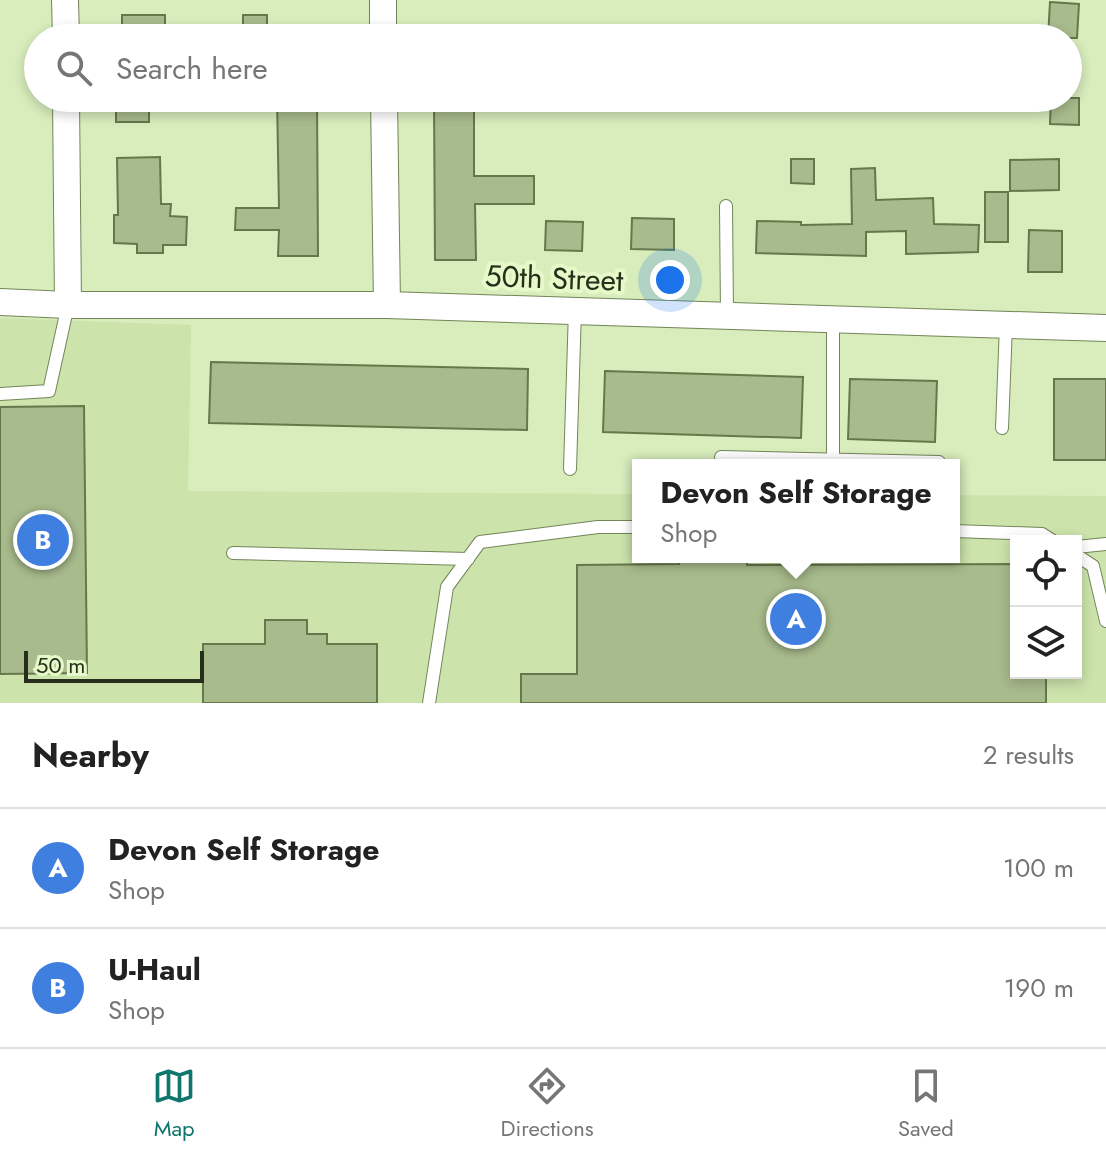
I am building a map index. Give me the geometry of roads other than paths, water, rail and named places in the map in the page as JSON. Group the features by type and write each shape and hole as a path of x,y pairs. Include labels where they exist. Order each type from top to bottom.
{"street":[{"path":"65,0 66,24"},
{"path":"383,0 383,24"},
{"path":"66,112 68,305"},
{"path":"384,112 387,305"},
{"name":"50th Street","path":"0,302 68,305 387,305 1106,328"}],"lane":[{"path":"726,206 727,315"},
{"path":"0,394 49,391 68,305"},
{"path":"570,469 575,310"},
{"path":"721,457 833,459 833,319"},
{"path":"1002,428 1006,325"},
{"path":"429,703 447,587 480,542 598,527 632,527"},
{"path":"960,531 1044,535"},
{"path":"1082,546 1106,544"},
{"path":"233,553 468,559"},
{"path":"1082,559 1093,566 1106,621"}],"place":[{"name":"U-Haul","path":"43,540"},
{"name":"Devon Self Storage","path":"796,619"}]}
